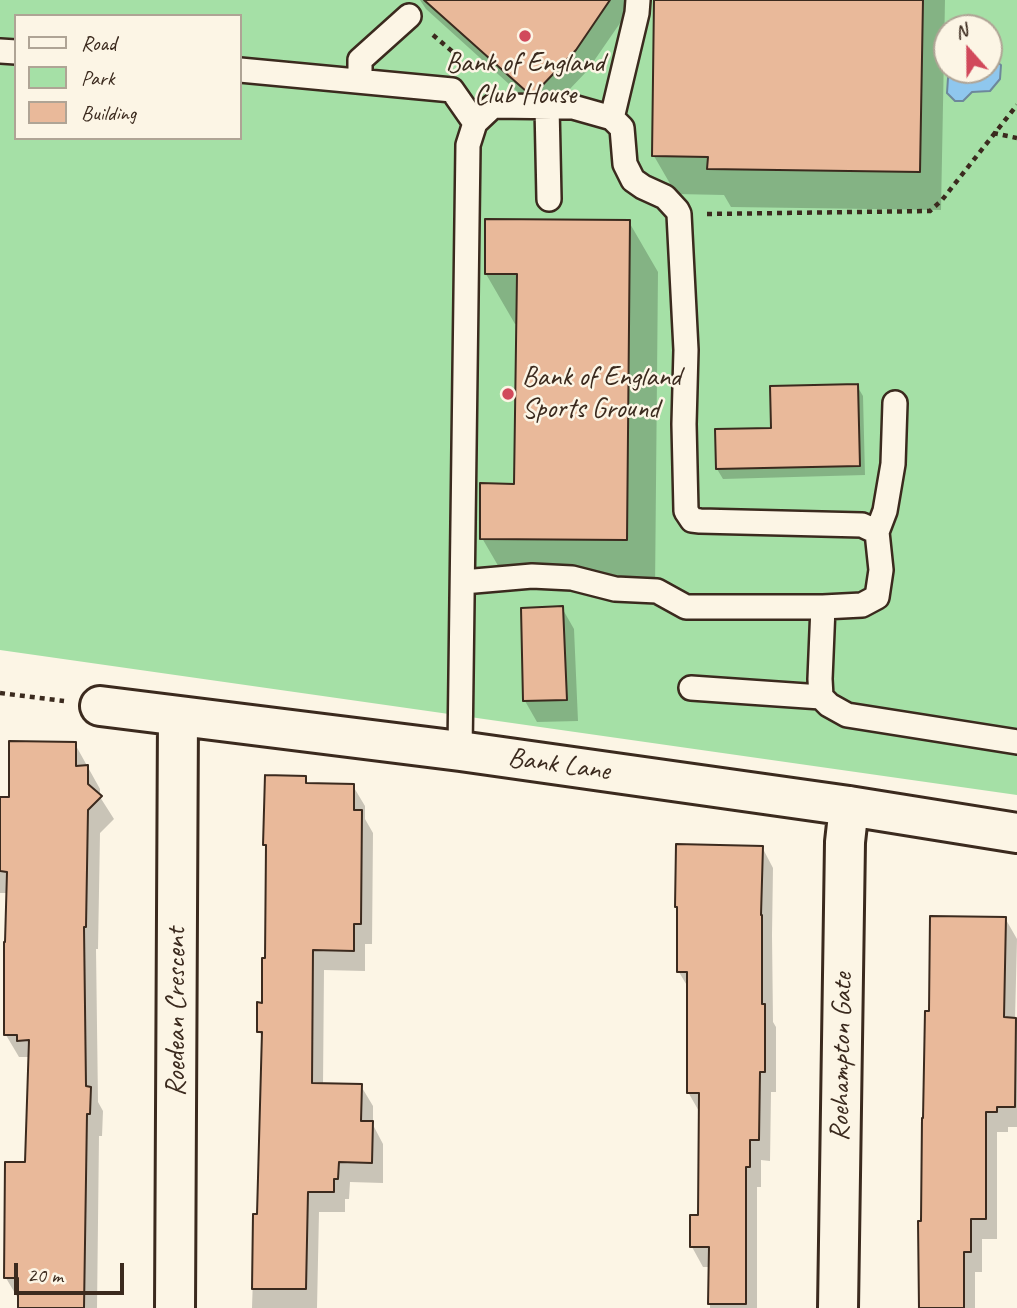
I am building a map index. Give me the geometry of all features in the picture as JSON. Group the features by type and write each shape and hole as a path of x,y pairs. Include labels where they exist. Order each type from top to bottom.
{"street":[{"name":"Bank Lane","path":"100,706 460,751 849,806 1017,833"},
{"name":"Roedean Crescent","path":"175,1308 178,716"},
{"name":"Roehampton Gate","path":"838,1308 845,842 849,806"}],"lane":[{"path":"612,118 638,0"},
{"path":"360,80 360,60 409,16"},
{"path":"242,70 452,90 475,122"},
{"path":"460,751 468,145 475,122 493,106 573,107 612,118 622,128 625,164 634,180 665,197 677,210 686,349 686,511 692,520 862,525 877,532"},
{"path":"547,106 549,199"},
{"path":"463,582 532,576 572,578 615,589 657,592 686,607 862,605 877,597 881,570 877,532 885,511 893,464 895,404"},
{"path":"821,697 823,607"},
{"path":"691,688 821,697 847,715 1017,742"}],"path":[{"path":"409,16 453,52 452,90"},
{"path":"678,214 930,211 942,200 1017,105"},
{"path":"993,133 1017,138"},
{"path":"0,693 100,706"}],"green space":[{"name":"Bank of England Sports Ground","path":"0,0 1017,0 1017,795 0,650"}],"water":[{"path":"948,84 996,84 990,91 972,92 963,101 955,101 947,93"}],"building":[{"name":"Bank of England Club House","path":"424,0 610,0 576,50 535,93 527,92"},
{"path":"654,0 923,0 920,172 707,169 708,157 652,156"},
{"path":"485,219 630,220 627,540 480,539 480,483 514,484 517,274 485,274"},
{"path":"858,384 860,466 716,469 715,429 771,428 770,386"},
{"path":"563,606 567,700 523,701 521,608"},
{"path":"9,741 76,742 76,766 88,765 88,784 102,796 88,810 84,927 86,1086 91,1087 90,1114 87,1114 84,1308 18,1308 18,1278 4,1278 5,1162 25,1162 29,1040 17,1041 17,1035 4,1035 7,872 0,871 0,797 9,797"},
{"path":"265,775 306,776 306,783 354,784 354,810 362,810 361,924 354,924 354,951 313,950 312,1083 362,1084 361,1121 373,1121 372,1163 339,1162 338,1179 334,1179 334,1192 308,1192 306,1289 252,1289 262,1032 257,1032 257,1002 262,1003 262,958 265,958"},
{"path":"676,844 763,846 761,915 765,1072 760,1072 759,1140 750,1140 750,1167 746,1167 746,1304 708,1304 709,1247 690,1247 690,1215 698,1215 699,1093 687,1093 687,972 677,972"},
{"path":"930,916 1006,917 1004,1017 1016,1018 1015,1107 997,1107 997,1112 986,1112 986,1219 971,1219 971,1252 964,1252 964,1308 919,1308 918,1221 921,1221 925,1011 929,1011"}],"place":[{"name":"Bank of England Club House","path":"525,36"},
{"name":"Bank of England Sports Ground","path":"508,394"}]}
